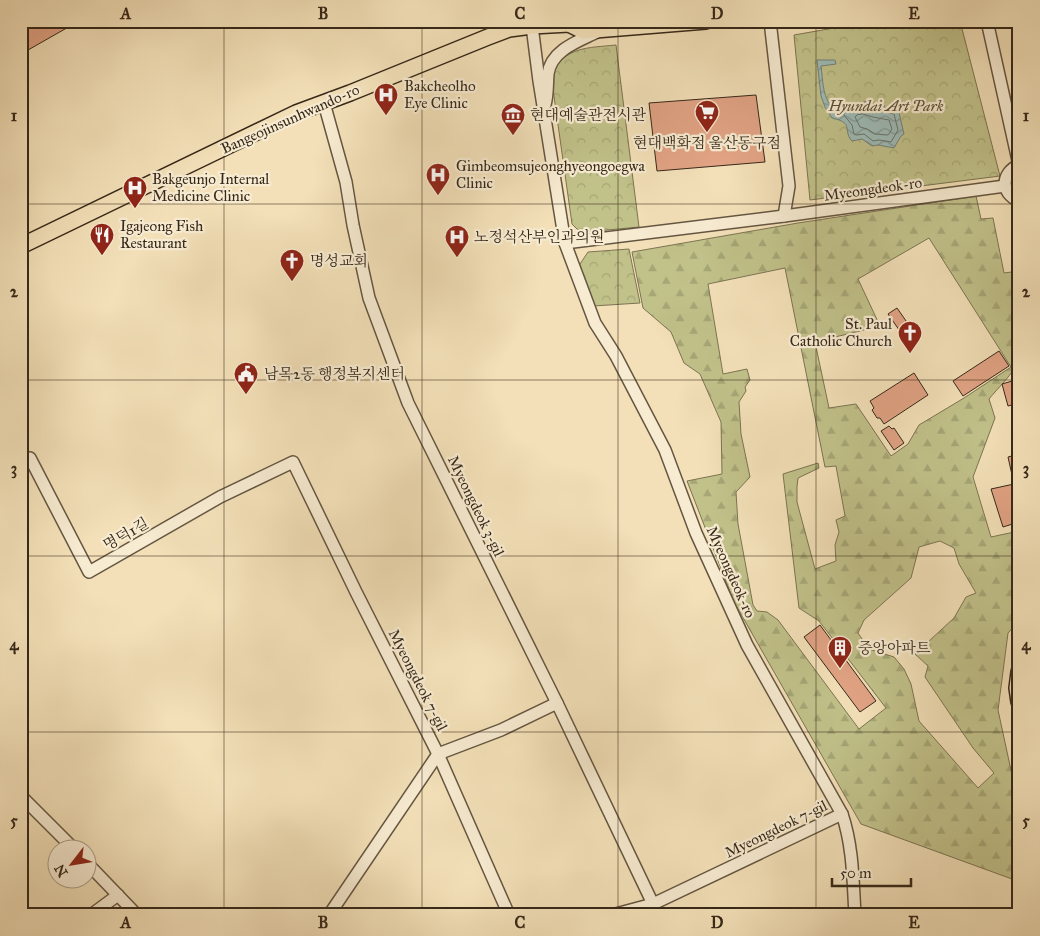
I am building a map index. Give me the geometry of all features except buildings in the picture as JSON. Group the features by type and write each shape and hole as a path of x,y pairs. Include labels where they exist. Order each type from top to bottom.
{"main road":[{"name":"Bangeojinsunhwando-ro","path":"21,246 296,113 509,29 571,22 583,31 706,21"},
{"path":"1019,672 1017,688 1019,702"}],"street":[{"path":"770,21 789,186 784,216"},
{"path":"987,21 1019,165 1009,171 1005,186 1011,197 1019,201"},
{"name":"Myeongdeok-ro","path":"532,26 565,243 594,323 616,356 665,450 696,533 747,645 842,814 847,828 853,870 856,915"},
{"path":"544,112 548,95 549,71 555,58 568,47 602,30"},
{"name":"Myeongdeok 3-gil","path":"324,103 346,182 369,298 408,403 557,703 653,904"},
{"name":"Myeongdeok-ro","path":"565,243 1005,186"},
{"name":"명덕1길","path":"26,461 89,572 220,497 292,462"},
{"name":"Myeongdeok 7-gil","path":"292,462 438,754 509,915"},
{"path":"329,915 438,754 502,730 557,703"},
{"path":"21,796 63,838"},
{"name":"Myeongdeok 7-gil","path":"612,915 653,904 842,814"},
{"path":"98,874 137,915"},
{"path":"91,915 118,895"}],"green space":[{"name":"Hyundai Art Park","path":"874,21 960,21 1000,176 810,200 794,35"},
{"path":"616,45 639,227 586,232 577,229 572,224 551,75 563,58 578,50"},
{"path":"976,196 981,219 993,218 1004,273 1019,271 1019,305 1015,306 1019,342 1018,361 989,399 995,418 973,477 991,537 1019,531 1019,621 1008,633 998,710 1017,798 1012,879 861,824 734,602 687,481 722,474 721,422 700,374 684,363 671,332 643,308 632,252 798,223","holes":["929,238 1011,367 919,425 908,444 891,456 856,404 829,408 815,342 880,326 858,279","785,268 825,467 836,466 845,516 836,520 839,532 835,545 836,561 815,569 797,502 797,487 798,478 819,468 818,463 783,474 799,608 819,621 886,708 859,729 778,620 767,612 757,611 753,605 738,524 736,492 750,477 741,434 739,402 750,380 747,369 723,374 708,284","940,541 954,548 959,564 976,593 966,597 954,618 915,654 928,666 925,677 973,748 994,773 978,788 919,721 911,684 904,669 894,657 869,649 858,633 864,620 911,578 919,547"]},
{"path":"629,249 640,303 593,306 578,267 588,252"}],"water":[{"path":"817,60 835,60 836,64 821,66 824,91 830,105 840,108 868,101 869,105 874,103 876,107 884,105 884,107 892,109 892,105 897,104 904,134 894,148 878,145 872,146 862,139 852,141 846,125 832,118 825,107 821,96"}],"place":[{"name":"Bakcheolho Eye Clinic","path":"386,116"},
{"name":"현대백화점 울산동구점","path":"707,133"},
{"name":"현대예술관전시관","path":"513,136"},
{"name":"Gimbeomsujeonghyeongoegwa Clinic","path":"438,196"},
{"name":"Bakgeunjo Internal Medicine Clinic","path":"135,209"},
{"name":"Igajeong Fish Restaurant","path":"102,256"},
{"name":"노정석산부인과의원","path":"457,258"},
{"name":"명성교회","path":"292,282"},
{"name":"St. Paul Catholic Church","path":"910,354"},
{"name":"남목2동 행정복지센터","path":"246,395"},
{"name":"중앙아파트","path":"840,669"}]}
